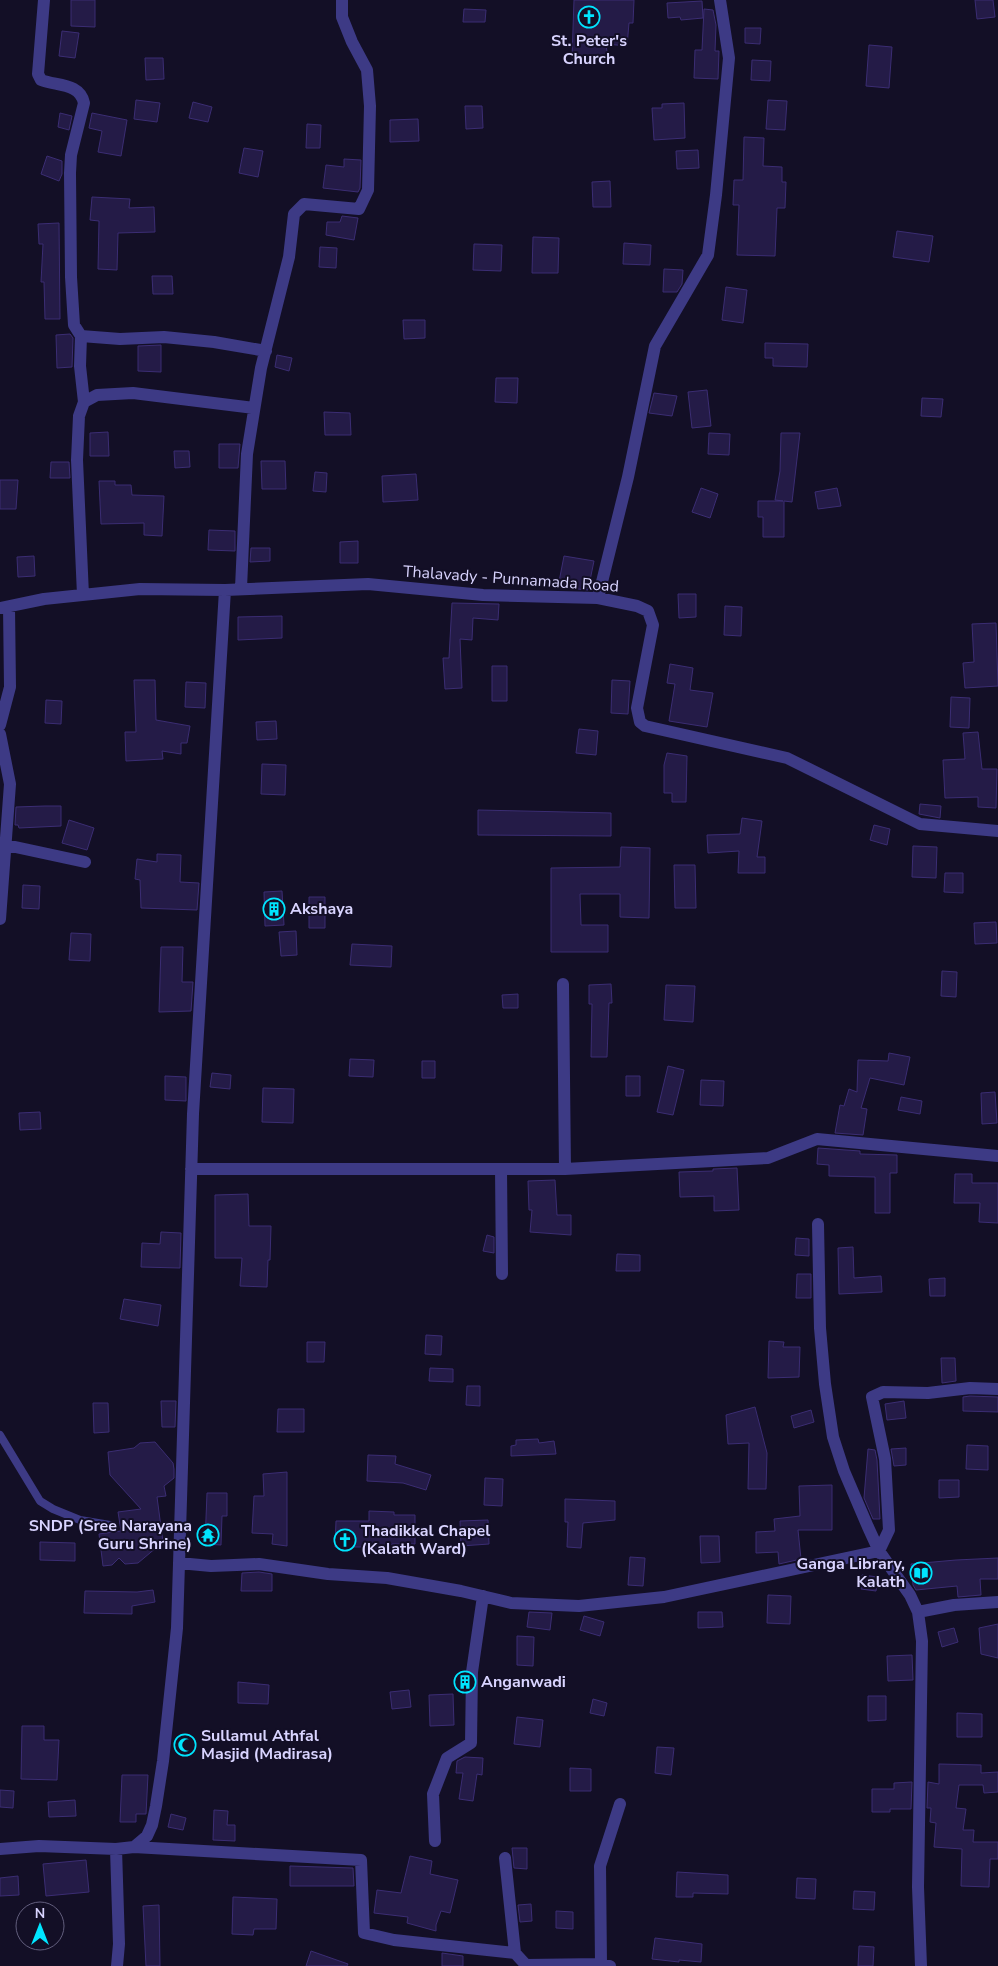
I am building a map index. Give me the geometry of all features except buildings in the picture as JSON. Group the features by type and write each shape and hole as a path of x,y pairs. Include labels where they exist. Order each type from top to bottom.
{"street":[{"path":"44,0 38,74 41,80 75,88 82,95 84,103 71,155 70,173 70,277 74,325 81,336 80,366 84,402 79,416 76,460 83,595"},
{"path":"241,588 247,454 266,351 289,257 294,214 304,204 359,209 368,190 370,106 367,70 352,42 342,17 342,0"},
{"path":"598,598 628,478 656,346 708,255 716,195 729,58 720,0"},
{"path":"81,336 120,339 164,337 214,342 266,351"},
{"path":"84,402 97,395 133,393 254,408"},
{"name":"Thalavady - Punnamada Road","path":"4,608 44,599 140,589 225,590 368,584 483,596 598,598 637,606 648,611 653,625 638,708 640,722 645,726 787,758 920,824 998,831"},
{"path":"134,1847 147,1836 152,1825 156,1806 166,1738 177,1628 191,1169 225,590"},
{"path":"0,726 10,687 4,608"},
{"path":"0,734 10,784 0,919"},
{"path":"6,845 85,862"},
{"path":"563,984 565,1169"},
{"path":"191,1169 565,1169 768,1158 817,1139 998,1156"},
{"path":"501,1169 502,1274"},
{"path":"818,1224 820,1328 825,1384 833,1437 857,1503 879,1551 910,1595 918,1612 922,1641 918,1887 921,1966"},
{"path":"879,1551 889,1530 885,1459 872,1397 883,1392 928,1393 970,1388 998,1389"},
{"path":"179,1563 210,1566 259,1564 328,1574 387,1578 511,1603 579,1606 664,1598 879,1551"},
{"path":"435,1840 433,1794 447,1758 471,1743 472,1672 483,1596"},
{"path":"918,1612 954,1605 998,1602"},
{"path":"505,1858 515,1953 526,1965 606,1965 600,1866 620,1804"},
{"path":"0,1849 39,1846 116,1849 134,1847 361,1860 364,1934 394,1940 515,1953"},
{"path":"116,1849 119,1944 117,1966"}],"lane":[{"path":"0,1434 40,1501 53,1509 80,1520 110,1525"}],"place":[{"name":"St. Peter's Church","path":"589,17"},
{"name":"Akshaya","path":"274,909"},
{"name":"SNDP (Sree Narayana Guru Shrine)","path":"208,1535"},
{"name":"Thadikkal Chapel (Kalath Ward)","path":"345,1540"},
{"name":"Ganga Library, Kalath","path":"921,1573"},
{"name":"Anganwadi","path":"465,1682"},
{"name":"Sullamul Athfal Masjid (Madirasa)","path":"185,1745"}]}
